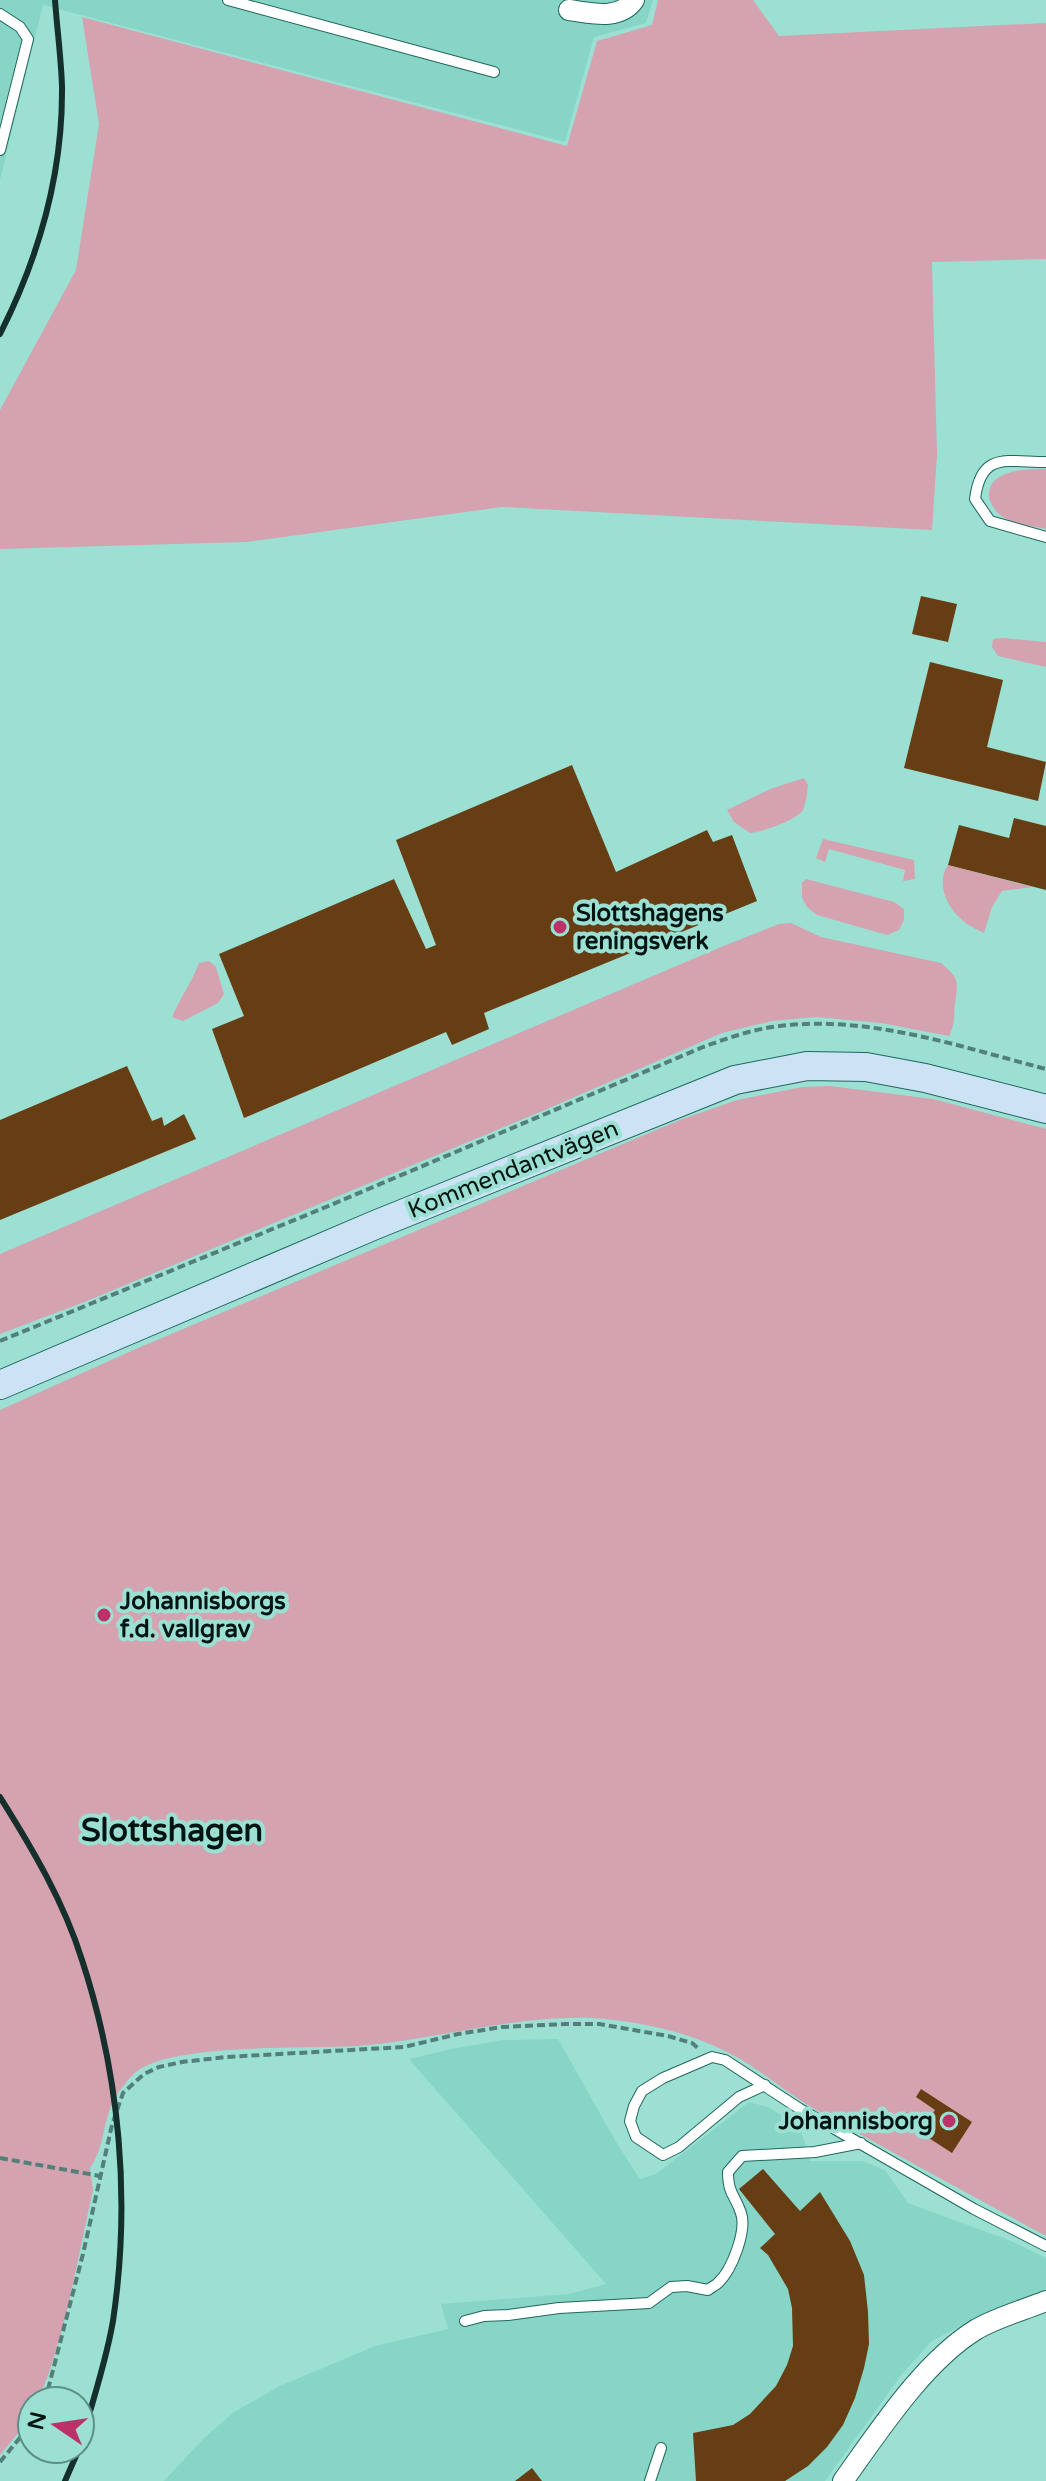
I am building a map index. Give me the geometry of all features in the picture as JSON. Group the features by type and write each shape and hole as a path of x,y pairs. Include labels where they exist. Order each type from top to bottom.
{"street":[{"path":"569,10 614,14 628,9 634,0"},
{"name":"Kommendantvägen","path":"0,1385 375,1225 735,1080 807,1066 866,1067 925,1078 1046,1109"},
{"path":"843,2481 935,2362 979,2327 1046,2301"}],"lane":[{"path":"228,0 494,72"},
{"path":"0,14 20,27 28,39 0,150"},
{"path":"1046,462 996,462 984,469 977,480 975,499 990,521 1046,537"},
{"path":"765,2085 739,2097 679,2147 663,2155 636,2137 630,2121 642,2091 663,2078 712,2057 725,2060 765,2085 800,2109 974,2209 1046,2246"},
{"path":"465,2321 559,2308 649,2303 671,2287 708,2290 719,2282 734,2257 744,2230 741,2213 728,2189 728,2172 742,2156 815,2152 861,2143"},
{"path":"650,2481 661,2448"}],"path":[{"path":"49,2385 112,2125 123,2093 144,2074 182,2062 404,2047 502,2027 565,2024 599,2024 668,2036 692,2043 712,2057"},
{"path":"0,2158 100,2176"},
{"path":"0,2462 16,2442"}],"shaded area":[{"path":"0,0 653,0 646,23 594,37 565,142 43,5 0,180"},
{"path":"658,0 753,0 779,36 1046,23 1046,259 932,262 937,455 932,530 502,507 246,542 0,549 0,410 76,270 99,124 82,17 567,146 597,41 652,25"},
{"path":"1046,469 1046,529 1012,522 996,511 989,496 995,480 1010,472"},
{"path":"993,639 1046,642 1046,667 998,656 992,647"},
{"path":"804,778 808,785 803,810 779,825 750,833 734,822 727,810 770,789"},
{"path":"823,839 914,860 915,879 903,881 905,870 829,849 825,862 816,858"},
{"path":"948,865 1032,887 1002,891 992,907 984,933 963,921 947,901 943,879"},
{"path":"806,879 894,902 904,909 904,920 899,930 887,935 817,915 802,898 802,883"},
{"path":"791,923 821,937 941,963 955,977 957,985 949,1036 881,1023 816,1017 772,1021 722,1033 87,1301 0,1334 0,1254 721,947 779,924"},
{"path":"209,961 216,967 224,994 218,1003 183,1021 172,1017 199,963"},
{"path":"830,1086 933,1099 1046,1129 1046,2236 818,2111 725,2051 689,2036 650,2026 592,2018 562,2018 357,2046 242,2049 179,2056 136,2072 114,2099 90,2168 93,2190 70,2297 48,2376 44,2385 16,2385 16,2436 0,2455 0,1410 138,1348 680,1120 737,1100 802,1087"},
{"path":"558,2039 640,2179 656,2174 749,2102 768,2107 800,2127 810,2161 862,2161 885,2170 908,2203 1011,2241 1046,2258 1046,2289 981,2315 932,2341 902,2374 825,2481 164,2481 203,2439 234,2412 280,2386 375,2346 448,2329 441,2304 569,2294 606,2284 409,2059 504,2040"}],"building":[{"path":"921,596 957,604 948,642 912,634"},
{"path":"930,662 1003,680 987,747 1046,762 1038,801 904,768"},
{"name":"Slottshagens reningsverk","path":"572,765 616,872 707,830 713,842 732,835 757,901 484,1013 489,1029 452,1045 446,1032 244,1118 212,1029 244,1016 219,954 394,879 426,949 436,945 396,840"},
{"path":"1014,818 1046,826 1046,890 948,865 959,825 1009,838"},
{"path":"127,1066 152,1121 162,1117 164,1126 184,1114 196,1139 0,1220 0,1120"},
{"name":"Johannisborg","path":"921,2089 972,2122 952,2153 901,2120 906,2112 925,2125 935,2110 916,2097"},
{"path":"763,2169 800,2211 820,2192 850,2241 864,2275 869,2344 864,2368 843,2425 808,2466 785,2481 696,2481 693,2433 733,2425 750,2414 776,2386 793,2346 788,2289 768,2255 760,2248 775,2234 739,2189"},
{"path":"532,2468 542,2481 515,2481"}],"railway":[{"path":"0,334 37,245 53,182 62,86 55,0"},
{"path":"0,1797 46,1876 75,1938 95,2004 113,2093 121,2184 121,2230 113,2321 96,2390"},
{"path":"65,2481 72,2465"}],"place":[{"name":"Slottshagens reningsverk","path":"560,927"},
{"name":"Johannisborgs f.d. vallgrav","path":"104,1615"},
{"name":"Johannisborg","path":"949,2121"}],"district":[{"name":"Slottshagen","path":"172,1830"}]}
